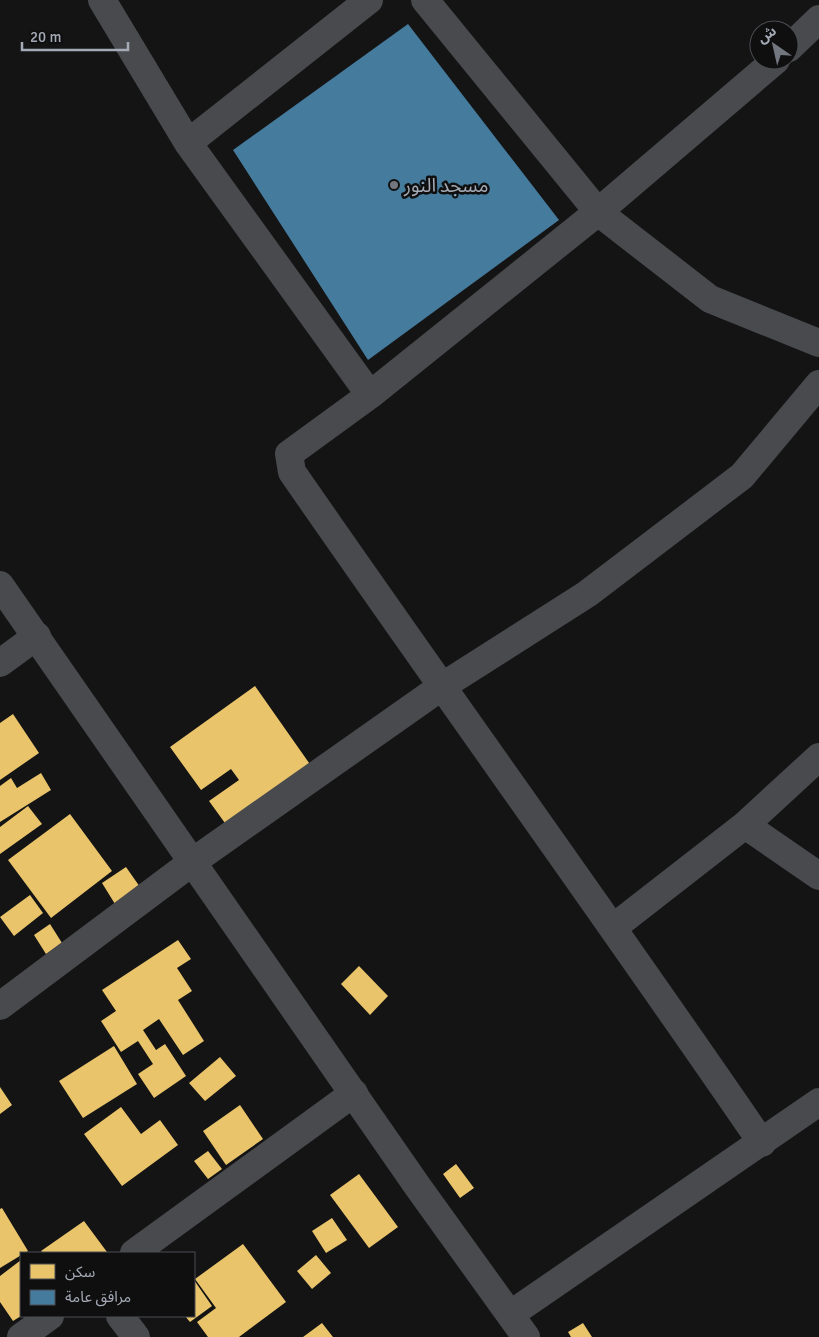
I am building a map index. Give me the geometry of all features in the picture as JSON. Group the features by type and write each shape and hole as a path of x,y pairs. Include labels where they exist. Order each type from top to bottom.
{"street":[{"path":"102,0 188,143 370,394"},
{"path":"188,143 369,0"},
{"path":"425,0 598,212 710,298 819,343"},
{"path":"799,39 819,20"},
{"path":"762,1143 614,927 441,687 292,472 289,454 370,394 598,212 764,70"},
{"path":"0,1006 192,863 441,687 587,594 742,476 819,384"},
{"path":"0,585 418,1187 526,1337"},
{"path":"0,663 37,636"},
{"path":"614,927 744,825 819,757"},
{"path":"744,825 819,876"},
{"path":"135,1252 354,1093"},
{"path":"511,1314 819,1102"},
{"path":"21,1337 49,1317"},
{"path":"121,1317 136,1337"}],"building: سكن":[{"path":"255,686 314,770 230,830 209,801 239,780 231,769 201,790 170,747"},
{"path":"13,714 39,753 0,780 0,723"},
{"path":"41,773 51,790 0,822 0,786 11,778 17,788"},
{"path":"28,806 42,824 0,854 0,827"},
{"path":"70,814 112,871 51,918 8,860"},
{"path":"126,867 140,887 115,904 102,883"},
{"path":"30,895 43,913 14,936 0,917"},
{"path":"50,924 62,943 46,954 34,935"},
{"path":"178,940 191,959 177,968 192,991 178,1000 204,1041 183,1055 159,1019 143,1030 156,1050 165,1044 186,1076 154,1098 138,1074 153,1064 138,1041 121,1052 101,1021 116,1011 102,990"},
{"path":"359,966 388,996 370,1015 341,984"},
{"path":"114,1046 137,1084 83,1118 59,1081"},
{"path":"220,1057 236,1076 205,1101 189,1083"},
{"path":"0,1087 12,1105 0,1114"},
{"path":"240,1105 263,1139 226,1165 203,1131"},
{"path":"121,1107 141,1134 160,1120 178,1145 122,1186 84,1134"},
{"path":"208,1151 222,1169 208,1179 194,1161"},
{"path":"456,1164 474,1188 460,1198 443,1174"},
{"path":"359,1174 398,1227 369,1248 330,1195"},
{"path":"2,1208 28,1251 20,1252 20,1256 0,1268 0,1209"},
{"path":"332,1218 347,1240 326,1253 312,1231"},
{"path":"84,1221 107,1252 42,1252"},
{"path":"243,1244 286,1302 239,1337 208,1337 197,1322 216,1308 195,1279"},
{"path":"316,1255 331,1273 312,1289 297,1271"},
{"path":"20,1261 20,1317 13,1321 0,1302 0,1276"},
{"path":"195,1281 212,1306 190,1322 186,1317 195,1317"},
{"path":"322,1323 333,1337 303,1337"},
{"path":"583,1323 592,1337 571,1337 568,1332"}],"building: مرافق عامة":[{"name":"مسجد النور","path":"408,24 559,220 368,360 233,150"}],"place":[{"name":"مسجد النور","path":"394,185"}]}
